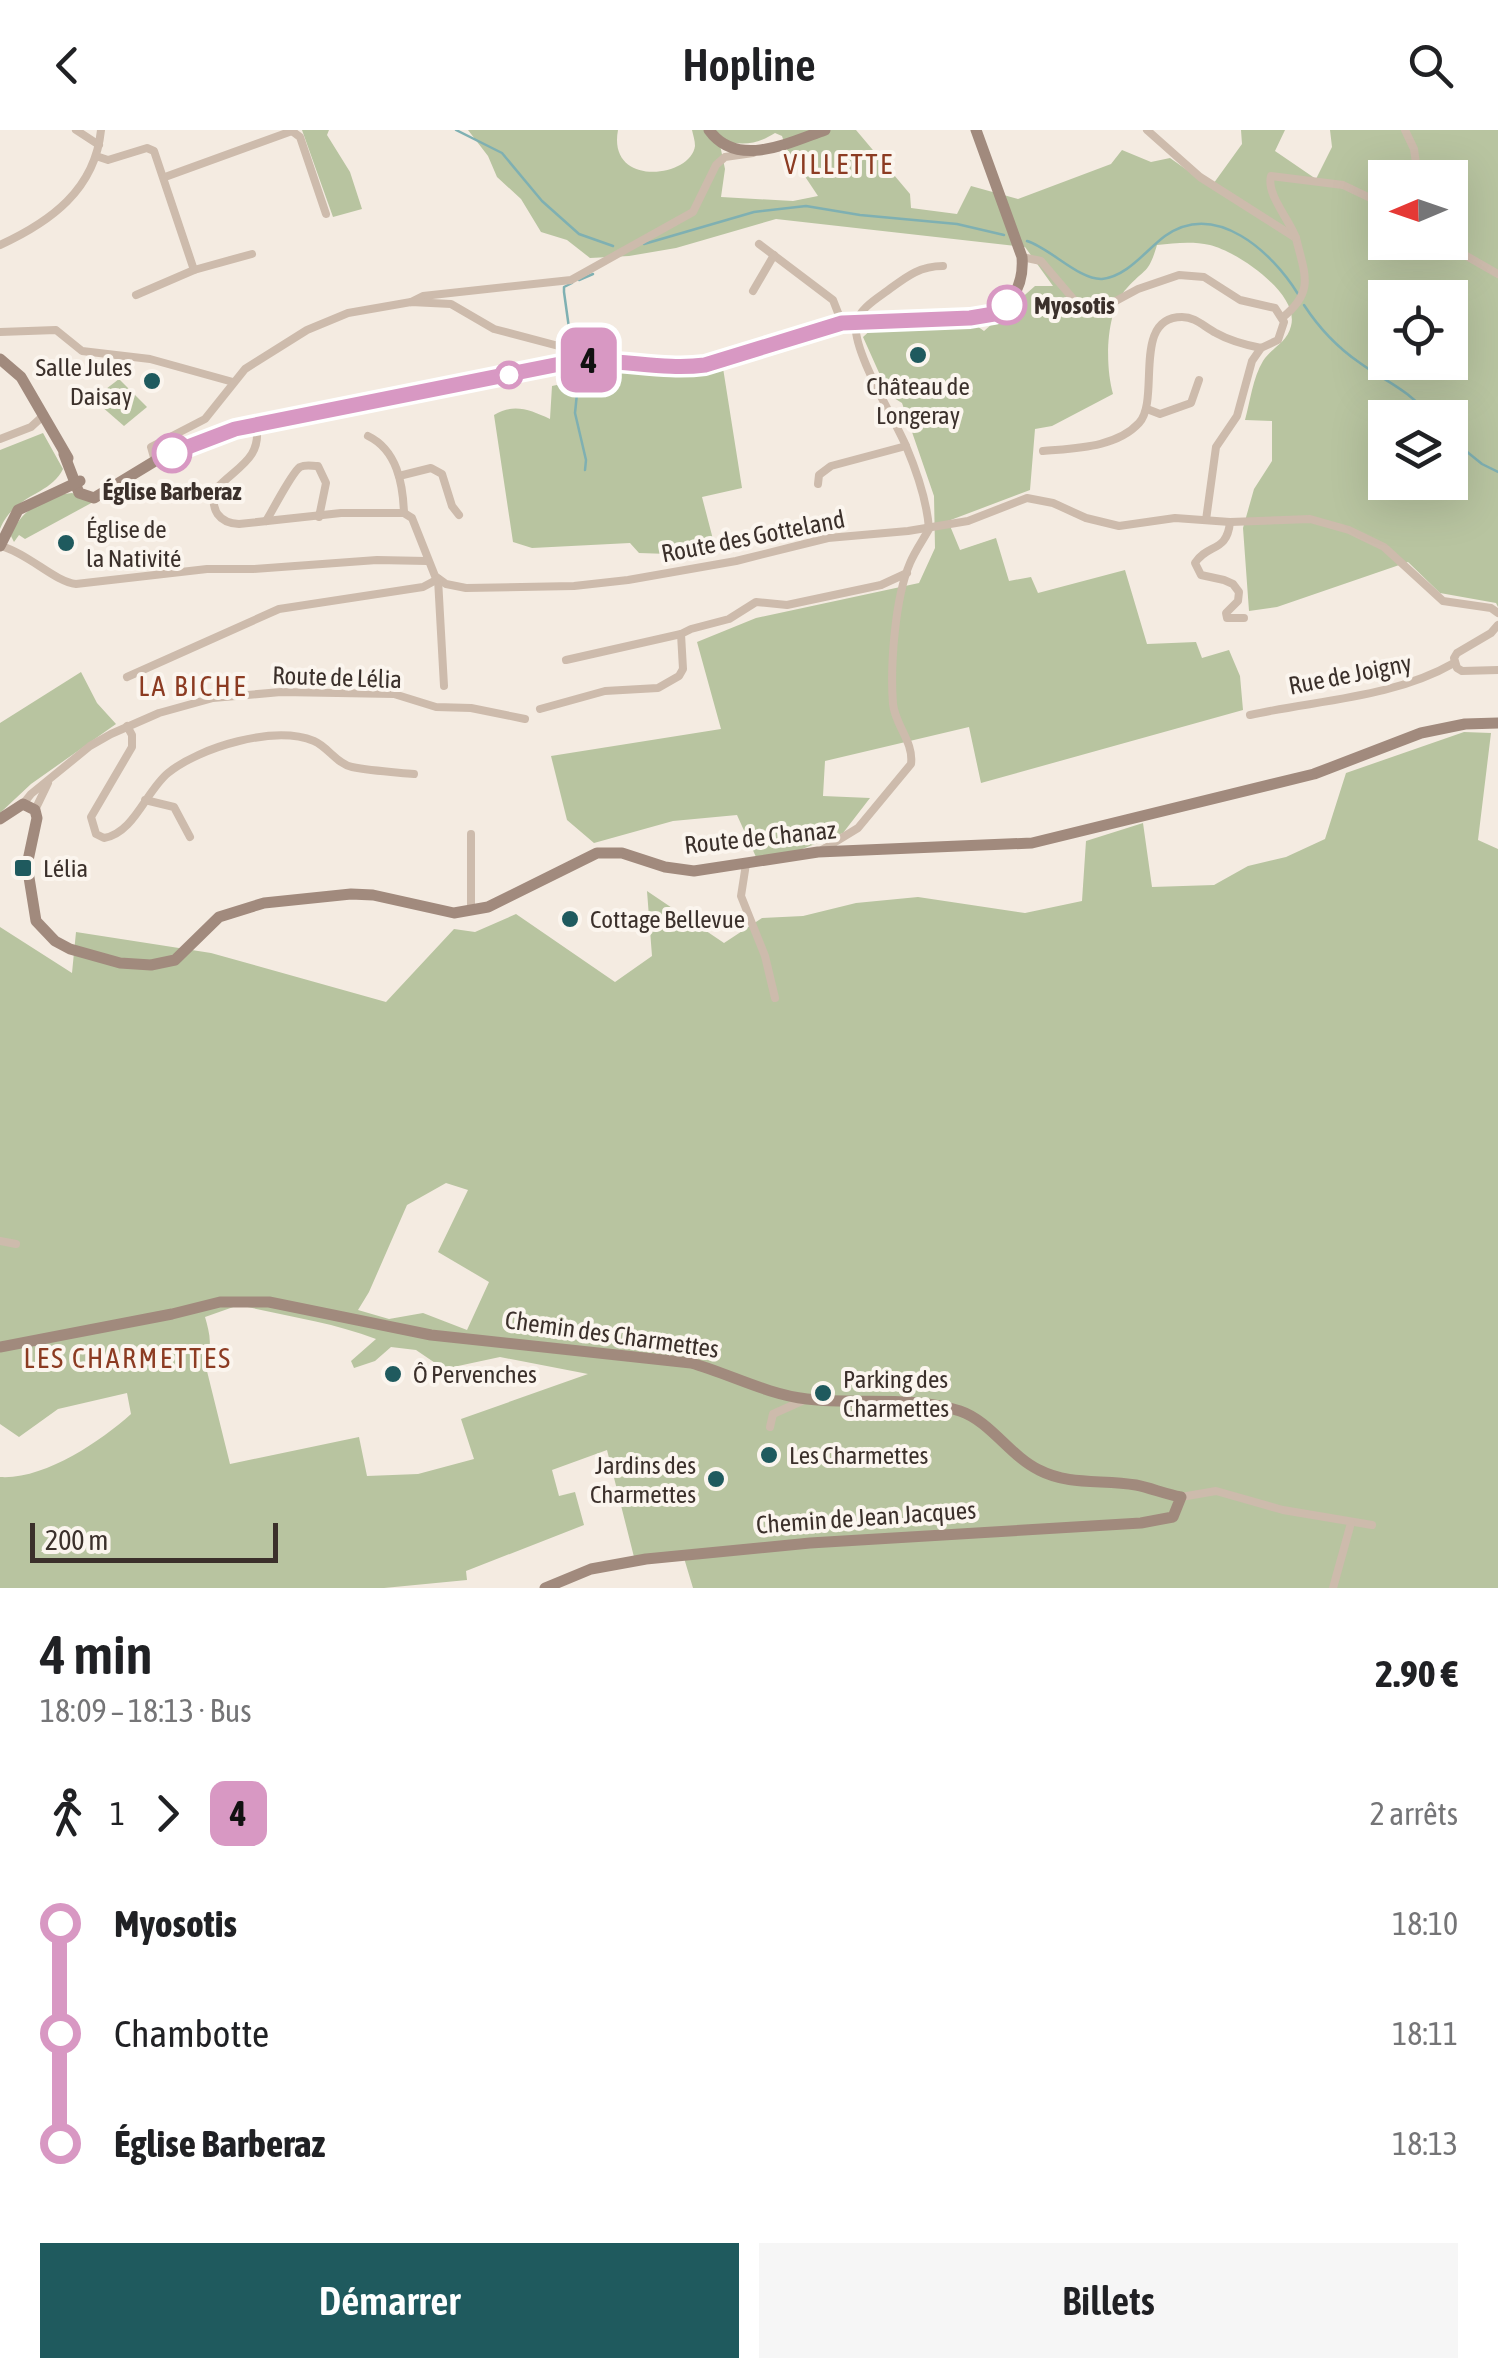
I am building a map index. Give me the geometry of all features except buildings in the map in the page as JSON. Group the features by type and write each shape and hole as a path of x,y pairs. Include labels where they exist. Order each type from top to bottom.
{"street":[{"path":"76,130 99,145"},
{"path":"0,245 28,233 70,202 96,156 101,130"},
{"path":"709,130 720,142 756,153"},
{"path":"154,462 152,447 206,419 233,382 273,350 330,318 423,296 571,280 693,212 710,174 725,157 756,153 824,130"},
{"path":"0,359 21,376 64,454 79,493 94,498 196,441 256,424 583,360 689,367 842,323 994,314 1016,294 1023,271 1022,257 976,130"},
{"path":"1147,130 1200,176 1296,238"},
{"path":"1406,130 1416,160"},
{"path":"165,177 292,131 300,137 326,214"},
{"path":"96,156 108,160 148,148 154,150 194,270"},
{"path":"1282,318 1304,299 1306,287 1296,238 1288,217 1270,191 1271,176 1344,185 1368,197"},
{"path":"759,244 833,300 842,323"},
{"path":"136,296 194,270 252,254"},
{"path":"753,291 774,255"},
{"path":"1022,257 1041,261 1075,301 1100,310 1138,289 1179,275 1192,275 1216,282 1240,300 1275,308 1282,318 1278,340 1261,348 1252,361 1237,416 1216,447 1206,520"},
{"path":"1468,257 1498,274"},
{"path":"818,852 858,828 911,764 910,750 893,708 896,635 907,573 930,529 906,446 856,345 856,321 868,306 914,271 942,266"},
{"path":"410,302 450,304 494,329 570,349 583,360"},
{"path":"1043,451 1108,441 1140,422 1146,409 1152,340 1163,323 1172,318 1195,319 1230,340 1261,348"},
{"path":"0,332 56,330 82,351 150,359 233,382"},
{"path":"1146,409 1160,414 1191,402 1198,380"},
{"path":"0,439 31,427 43,416"},
{"path":"256,424 254,453 215,490 213,504 225,522 352,512 404,513 412,518 427,562 438,579 444,686"},
{"path":"368,436 387,450 398,476 404,513"},
{"path":"818,484 820,475 831,466 906,446"},
{"path":"266,521 294,474 300,467 310,465 318,466 326,483 319,517"},
{"path":"398,476 431,468 442,474 452,506 459,514"},
{"path":"77,482 18,510 0,546 21,552 62,581 76,584 207,569 376,560 427,562"},
{"name":"Route des Gotteland","path":"438,579 466,588 597,584 718,564 828,538 930,529 968,521 1027,498 1119,526 1164,519 1230,522 1298,518 1336,526 1384,547 1443,601 1491,608 1498,613"},
{"path":"1230,522 1223,543 1199,556 1195,563 1200,575 1233,584 1239,592 1238,601 1226,613 1227,618 1244,618"},
{"path":"566,660 681,634 729,619 756,602 788,606 880,585 907,573"},
{"path":"127,677 279,609 423,588 438,579"},
{"path":"1498,625 1457,653 1454,664 1462,671 1498,670"},
{"path":"540,708 604,692 658,688 670,683 683,669 681,634"},
{"name":"Rue de Joigny","path":"1250,715 1340,700 1426,679 1454,664"},
{"name":"Route de Lélia","path":"29,807 31,794 90,746 127,726 213,698 281,692 394,694 436,707 471,708 525,720"},
{"name":"Route de Chanaz","path":"29,807 37,818 27,865 36,921 57,942 106,960 151,965 175,960 220,917 264,903 351,894 373,895 435,911 471,912 597,853 622,853 681,870 818,852 1032,843 1314,774 1421,733 1465,724 1498,723"},
{"path":"127,726 132,746 91,816 96,834 104,838 121,832 168,773 193,757 243,739 303,738 318,743 347,766 414,774"},
{"path":"146,800 174,807 190,837"},
{"path":"0,819 29,807"},
{"path":"471,834 471,912"},
{"path":"746,864 742,903 765,956 775,998"},
{"path":"0,1241 16,1244"},
{"name":"Chemin des Charmettes","path":"0,1347 198,1306 270,1302 431,1335 691,1363 726,1372 761,1390 806,1399 905,1403 964,1412 1035,1468 1056,1478 1136,1485 1180,1497 1216,1491 1284,1510 1372,1525"},
{"path":"770,1427 772,1414 806,1399"},
{"name":"Chemin de Jean Jacques","path":"545,1588 605,1566 718,1552 1008,1528 1141,1522 1173,1516 1180,1497"},
{"path":"1334,1588 1351,1523"}],"green space":[{"path":"302,130 329,130 327,135 350,172 362,209 333,217"},
{"path":"468,130 618,130 618,149 625,161 636,169 651,172 680,165 690,157 695,146 692,130 856,130 910,194 911,208 957,214 971,186 1018,199 1111,164 1122,150 1151,162 1170,158 1211,187 1242,144 1241,130 1285,130 1275,151 1316,179 1332,147 1330,130 1498,130 1498,607 1496,603 1440,593 1408,562 1277,607 1249,611 1243,528 1254,489 1272,461 1272,421 1245,420 1260,367 1286,337 1291,314 1277,288 1236,256 1203,244 1157,245 1149,266 1127,288 1114,310 1108,354 1113,394 1052,426 1035,429 1030,490 948,521 960,550 996,538 1009,581 1031,577 1038,593 1125,570 1147,644 1196,642 1202,658 1229,650 1240,676 1243,710 981,783 969,727 825,761 823,796 870,798 843,833 792,853 756,857 737,815 673,821 594,843 567,820 551,756 721,729 697,642 756,618 919,583 935,548 934,496 902,403 889,395 863,337 873,328 977,326 984,331 1035,286 1053,286 1025,247 776,219 676,248 590,258 567,240 541,232 521,199 497,177 488,156","holes":["775,133 782,136 818,196 793,201 721,197 725,169 719,140 748,143"]},
{"path":"723,368 742,488 702,497 715,547 669,554 639,553 630,543 532,548 513,542 494,415 515,409 550,419 552,386 566,383 583,393 583,371 703,374"},
{"path":"119,379 147,407 124,426 93,399"},
{"path":"43,433 63,469 50,485 14,508 0,529 0,450"},
{"path":"72,493 95,501 25,539 19,535 14,542 11,536 27,512 43,501"},
{"path":"81,672 97,703 116,724 31,784 0,813 0,723"},
{"path":"1464,732 1491,733 1478,840 1498,849 1498,1588 693,1588 684,1558 634,1557 607,1450 552,1470 559,1496 575,1492 584,1525 466,1571 467,1580 384,1588 0,1588 0,1477 52,1466 104,1436 131,1414 127,1393 58,1409 19,1437 0,1424 0,927 72,973 76,932 211,953 386,1002 454,929 475,932 516,914 615,982 652,956 647,891 724,943 762,918 803,916 856,903 918,897 1025,913 1082,901 1086,841 1143,823 1152,887 1214,885 1248,866 1286,857 1325,839 1346,773","holes":["446,1183 468,1190 438,1252 489,1282 467,1330 423,1313 389,1319 358,1310 407,1205","239,1305 376,1339 351,1361 354,1368 375,1361 391,1347 416,1350 444,1369 500,1357 588,1374 461,1419 474,1459 418,1474 367,1476 359,1437 230,1464 204,1359 210,1345 205,1317"]}],"waterway":[{"path":"456,130 502,153 542,201 579,234 613,246"},
{"path":"644,244 754,212 806,206 957,224 1004,235"},
{"path":"1027,241 1084,274 1102,279 1128,268 1165,236 1184,226 1223,227 1258,248 1298,294"},
{"path":"579,280 593,274"},
{"path":"572,283 564,287 564,292 569,328 576,340"},
{"path":"1304,305 1344,351 1413,400"},
{"path":"579,374 575,413 585,470"},
{"path":"1468,453 1498,472"}],"bus line":[{"name":"4","path":"172,453 235,429 299,414 565,363 607,360 705,365 842,323 970,318 994,314 1007,305"}],"place":[{"name":"Myosotis","path":"1007,305"},
{"name":"Château de Longeray","path":"918,355"},
{"name":"Salle Jules Daisay","path":"152,381"},
{"name":"Église Barberaz","path":"172,453"},
{"name":"Église de la Nativité","path":"66,543"},
{"name":"Lélia","path":"23,868"},
{"name":"Cottage Bellevue","path":"570,919"},
{"name":"Ô Pervenches","path":"393,1374"},
{"name":"Parking des Charmettes","path":"823,1393"},
{"name":"Les Charmettes","path":"769,1455"},
{"name":"Jardins des Charmettes","path":"716,1479"}],"district":[{"name":"VILLETTE","path":"839,164"},
{"name":"LA BICHE","path":"193,686"},
{"name":"LES CHARMETTES","path":"128,1358"}]}
